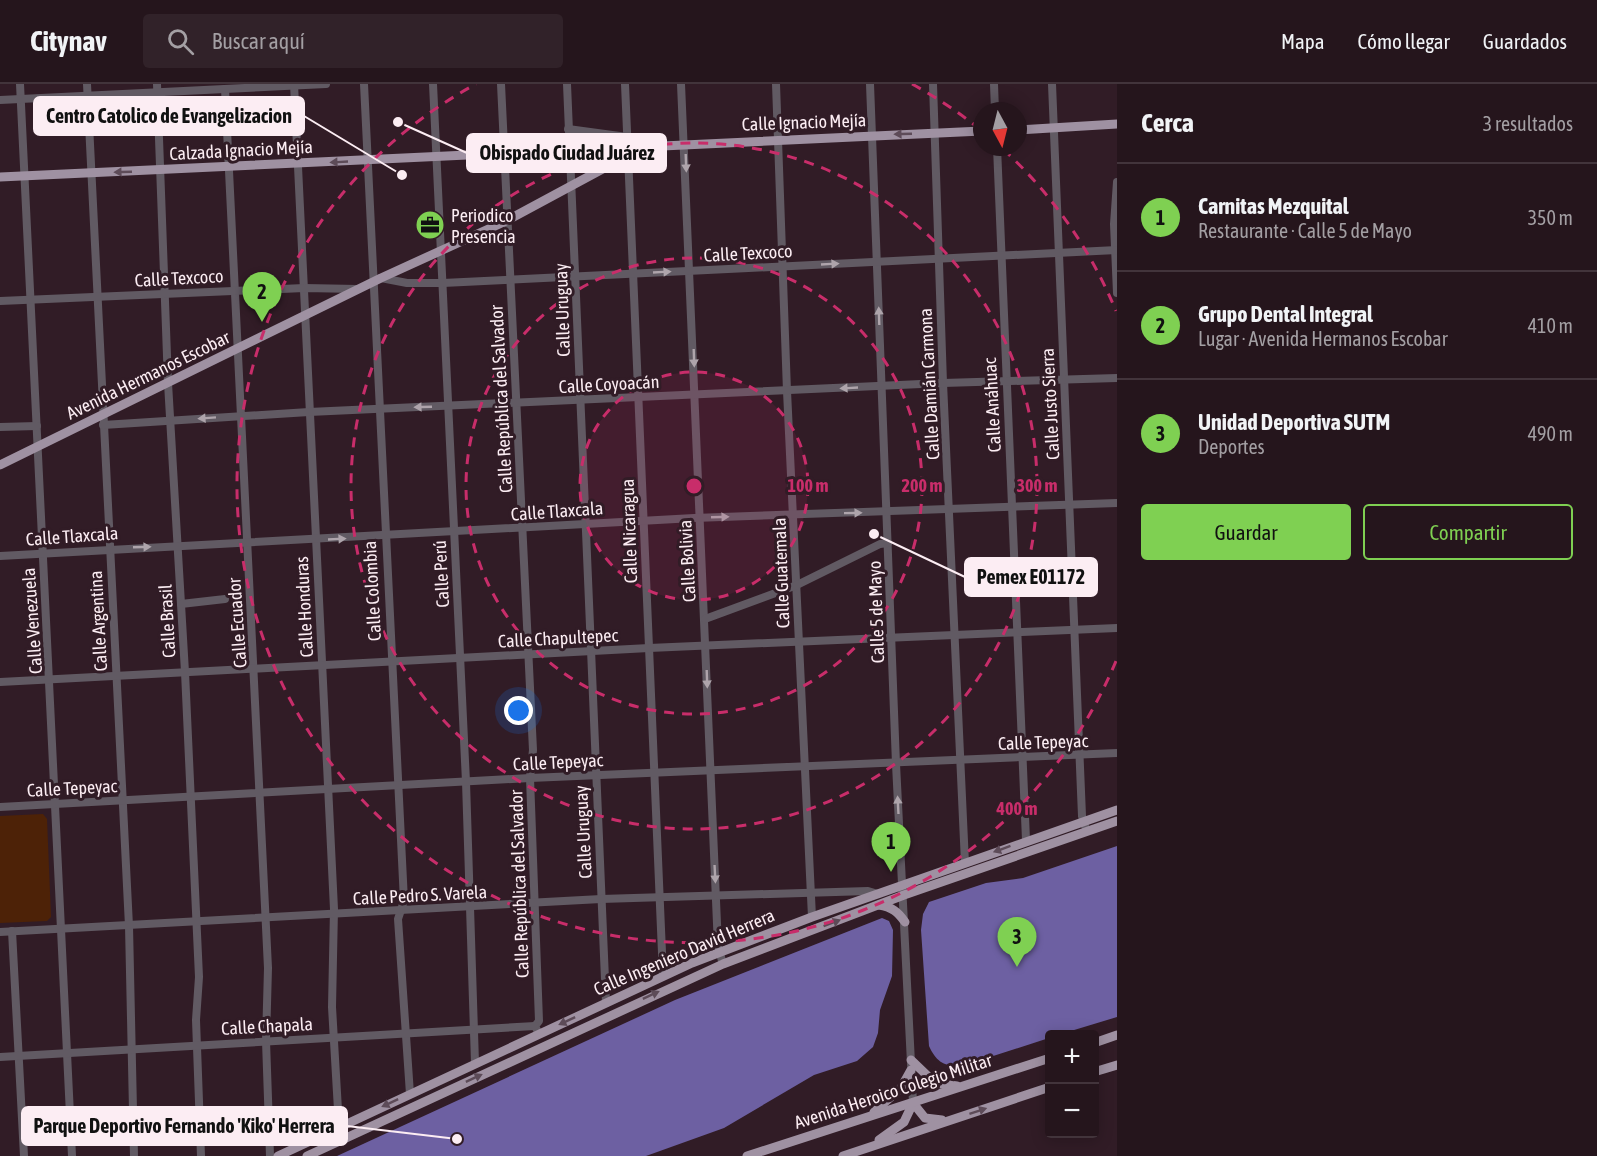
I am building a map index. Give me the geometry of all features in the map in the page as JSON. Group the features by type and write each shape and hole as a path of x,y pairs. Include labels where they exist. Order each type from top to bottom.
{"main road":[{"path":"1027,129 1117,124"},
{"name":"Calle Ignacio Mejía","path":"628,148 685,143 973,131"},
{"name":"Calzada Ignacio Mejía","path":"0,177 628,148"},
{"name":"Avenida Hermanos Escobar","path":"0,465 37,446 103,421 168,383 305,318 377,280 506,221 610,165 628,148"},
{"name":"Calle Ingeniero David Herrera","path":"307,1156 723,964 1085,826 1117,810"},
{"name":"Calle Ingeniero David Herrera","path":"278,1156 475,1063 537,1030 606,1003 663,976 720,953 812,917 1026,840 1117,821"},
{"path":"879,905 888,906 899,913 905,922"},
{"path":"1099,1042 1117,1035"},
{"name":"Avenida Heroico Colegio Militar","path":"747,1156 1045,1060"},
{"path":"866,1117 887,1103 901,1088 911,1065 935,1083 962,1087"},
{"path":"1099,1071 1117,1065"},
{"path":"843,1156 1045,1089"},
{"path":"913,1103 925,1118 948,1121"},
{"path":"869,1147 904,1122 913,1103"}],"street":[{"name":"Calle Venezuela","path":"20,84 72,1156"},
{"name":"Calle Argentina","path":"87,84 129,926 134,1156"},
{"path":"0,100 88,96 157,88 225,89 326,84"},
{"name":"Calle Colombia","path":"364,84 367,160 377,280 378,409 404,901 398,919 404,1035 410,1094"},
{"name":"Calle Perú","path":"433,84 466,782 468,907 475,1063"},
{"name":"Calle República del Salvador","path":"501,84 533,750 530,778 537,1030"},
{"name":"Calle Uruguay","path":"567,84 606,1003"},
{"name":"Calle Nicaragua","path":"625,84 663,976"},
{"name":"Calle Bolivia","path":"681,84 710,771 716,896 720,953 723,964"},
{"name":"Calle Guatemala","path":"776,84 787,391 812,917"},
{"name":"Calle 5 de Mayo","path":"870,84 896,764 913,1103"},
{"name":"Calle Damián Carmona","path":"933,84 943,383 965,862"},
{"path":"994,84 995,102"},
{"name":"Calle Justo Sierra","path":"1052,84 1080,755 1085,826"},
{"name":"Calle Honduras","path":"294,85 328,790 333,915 334,1038 339,1127"},
{"name":"Calle Brasil","path":"157,88 168,383 179,546 191,797 201,1156"},
{"name":"Calle Ecuador","path":"225,89 239,416 255,669 266,918 268,968 266,1041 270,1156"},
{"path":"568,129 627,137"},
{"name":"Calle Anáhuac","path":"997,156 1026,840"},
{"path":"1117,182 1117,293"},
{"name":"Calle Texcoco","path":"377,280 443,283 1116,250"},
{"name":"Calle Texcoco","path":"0,301 234,290 360,289"},
{"name":"Calle Coyoacán","path":"103,421 171,420 943,383 1117,378"},
{"path":"0,428 37,426"},
{"name":"Calle Tlaxcala","path":"0,556 110,548 316,541 700,518 1117,503"},
{"path":"705,619 797,585 880,544 888,543"},
{"path":"181,604 225,599"},
{"name":"Calle Chapultepec","path":"0,681 706,645 1117,628"},
{"name":"Calle Tepeyac","path":"0,807 530,778 1117,753"},
{"name":"Calle Pedro S. Varela","path":"0,932 601,899 868,891 878,894"},
{"path":"12,931 24,1156"},
{"name":"Calle Chapala","path":"0,1057 197,1044 537,1030"}],"shaded area":[{"path":"43,814 47,819 51,917 47,921 0,923 0,816"},
{"path":"1117,846 1117,1017 1074,1030 1045,1030 1045,1039 959,1067 948,1065 934,1055 929,1046 921,930 923,914 929,902 986,883 1023,878"},
{"path":"882,918 889,921 893,930 892,976 880,1010 878,1033 873,1047 857,1061 814,1075 724,1128 646,1156 337,1156 675,1000"}],"place":[{"name":"Obispado Ciudad Juárez","path":"398,122"},
{"name":"Centro Catolico de Evangelizacion","path":"402,175"},
{"name":"Periodico Presencia","path":"430,225"},
{"name":"Grupo Dental Integral","path":"262,322"},
{"name":"Pemex E01172","path":"874,534"},
{"name":"Carnitas Mezquital","path":"891,872"},
{"name":"Unidad Deportiva SUTM","path":"1017,967"},
{"name":"Parque Deportivo Fernando 'Kiko' Herrera","path":"457,1139"}]}
